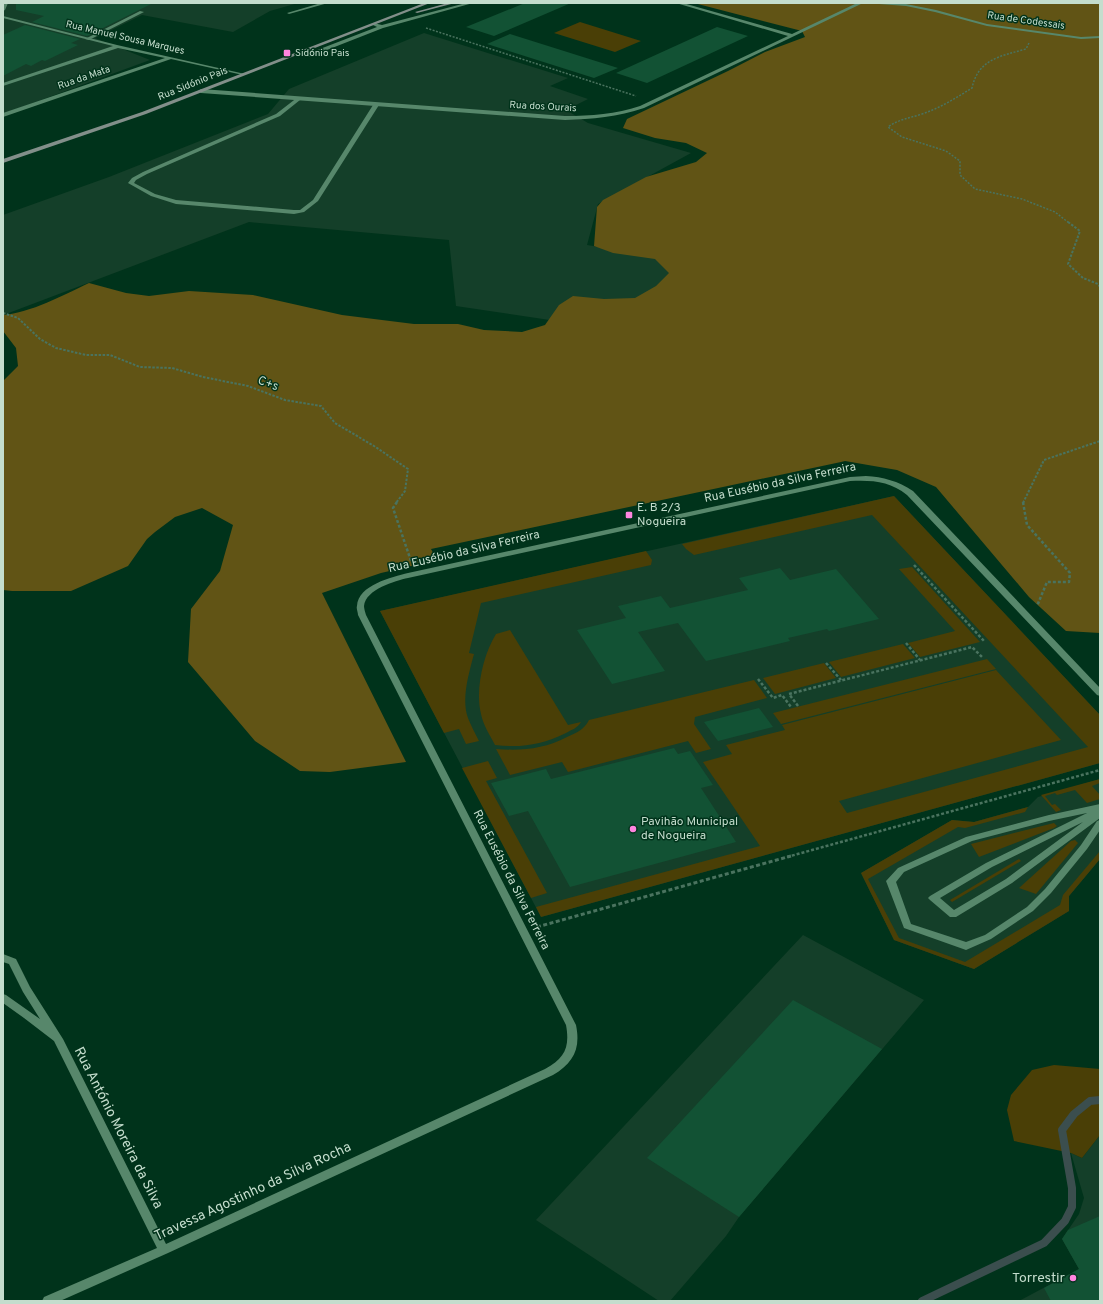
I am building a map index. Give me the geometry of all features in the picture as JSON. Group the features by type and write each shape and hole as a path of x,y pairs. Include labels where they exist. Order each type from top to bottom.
{"main road":[{"path":"389,19 428,3"},
{"path":"389,19 454,3"},
{"name":"Rua Sidónio Pais","path":"3,161 144,113 201,92 242,74 389,19"}],"street":[{"path":"3,10 6,3"},
{"path":"289,13 326,3"},
{"path":"297,53 307,56 381,27 472,3"},
{"path":"678,3 791,35"},
{"name":"Rua dos Ourais","path":"201,92 565,118 589,118 629,112 654,102 860,3"},
{"name":"Rua de Codessais","path":"879,3 906,5 936,11 987,25 1081,38 1100,37"},
{"path":"87,39 142,12"},
{"name":"Rua Manuel Sousa Marques","path":"3,17 87,39 242,74"},
{"path":"375,24 381,27"},
{"name":"Rua da Mata","path":"3,85 117,46"},
{"name":"Rua da Mata","path":"3,115 171,58"},
{"path":"298,99 278,115 145,173 134,179 131,183 139,189 157,197 176,202 294,212 302,211 315,201 376,105"},
{"name":"Rua Eusébio da Silva Ferreira","path":"470,1107 557,1067 564,1062 570,1053 574,1037 571,1025 361,612 362,602 375,587 390,580 416,574 850,479 874,478 895,484 910,493 1100,692"},
{"path":"1100,807 1049,818 969,839 901,870 891,881 907,926 966,946 988,937 1030,909 1044,895 1084,847 1100,823"},
{"path":"1100,810 989,865 933,898 953,914 1009,880 1100,814"},
{"name":"Rua António Moreira da Silva","path":"3,958 13,962 26,989 58,1039 164,1250"},
{"name":"Rua António Moreira da Silva","path":"3,998 28,1015 58,1039"},
{"name":"Travessa Agostinho da Silva Rocha","path":"48,1301 164,1250 470,1107"}],"path":[{"path":"405,20 654,102"},
{"path":"1017,29 1031,40 1026,49 994,59 983,65 976,74 972,88 951,101 921,114 897,119 888,127 902,137 946,151 960,161 960,175 975,189 1022,199 1055,212 1080,230 1068,264 1083,278 1098,284 1100,287"},
{"name":"C+s","path":"3,313 18,318 40,339 56,348 86,355 110,355 140,367 172,368 203,377 248,386 285,400 321,406 335,424 374,446 408,469 405,491 393,508 416,574"},
{"path":"1027,616 1036,609 1047,582 1069,582 1070,573 1027,525 1023,503 1044,460 1100,441"},
{"path":"914,565 984,641"},
{"path":"906,643 920,660"},
{"path":"798,706 788,694 972,647 983,658"},
{"path":"826,663 841,680"},
{"path":"758,679 773,698 782,695 791,707"},
{"path":"523,930 1100,770"}],"shaded area":[{"path":"3,3 298,3 270,11 233,32 142,15 95,38 150,60 3,114"},
{"path":"694,3 1100,3 1100,633 1066,631 1029,597 936,487 897,470 845,461 431,549 437,560 381,573 322,593 406,762 330,772 300,771 255,741 188,662 191,609 220,571 233,525 202,508 175,517 155,532 147,539 128,566 71,591 3,590 3,381 18,366 16,348 3,331 3,315 13,314 35,307 89,283 126,293 149,296 189,291 253,295 342,315 414,324 458,324 484,330 522,332 545,325 559,305 573,296 604,299 635,298 656,286 669,273 655,259 613,253 594,246 597,207 603,200 646,177 696,162 707,153 686,143 655,138 623,128 627,119 765,52 805,37 802,31"},
{"path":"580,22 641,41 615,52 554,33"},
{"path":"424,33 568,78 550,86 588,99 566,110 588,123 691,153 598,204 587,245 692,262 650,335 456,306 449,240 249,222 6,314 3,313 3,215 109,177 268,114 289,89"},
{"path":"894,496 1100,715 1100,763 541,917 380,611"},
{"path":"894,496 1100,715 1100,763 541,917 536,907 760,846 703,762 732,754 726,745 785,730 782,725 996,670 1061,740 839,801 847,813 1088,747 872,515 694,555 682,544"},
{"path":"646,551 652,560 651,565 481,603 469,653 474,654 466,686 465,703 468,718 479,741 466,744 459,729 444,733 380,611"},
{"path":"912,567 980,642 920,657 908,643 955,631 899,569"},
{"path":"510,630 568,725 581,722 576,727 557,737 531,745 495,745 485,726 479,705 481,673 487,652 496,634"},
{"path":"903,644 915,658 841,677 829,662"},
{"path":"987,659 996,669 781,724 773,713"},
{"path":"824,663 836,678 775,694 763,678"},
{"path":"754,680 767,698 695,717 694,724 711,749 696,753 688,741 568,772 562,762 510,775 496,749 515,750 541,747 577,732 585,726 589,720"},
{"path":"488,761 497,778 486,781 547,893 531,898 462,768"},
{"path":"1100,779 1100,859 1069,896 1069,911 974,969 894,940 861,873 952,820 974,822 1028,807 1038,797"},
{"path":"1100,779 1100,783 1092,786 1100,795 1100,799 1087,803 1075,790 1057,795 1055,793 1045,796 1052,805 1055,804 1061,810 1056,812 1041,795"},
{"path":"1028,807 1025,812 965,828 958,827 868,879 899,938 965,962 1060,905 1063,895 1100,851 1100,859 1069,896 1069,911 974,969 894,940 861,873 952,820 974,822"},
{"path":"1054,823 1057,826 1054,828 979,857 971,844"},
{"path":"1075,840 1078,843 1036,894 1019,888 1071,841"},
{"path":"1019,859 1021,861 952,902 950,900"},
{"path":"803,935 924,1000 739,1217 726,1236 670,1301 659,1301 536,1220"},
{"path":"1054,1065 1100,1069 1100,1135 1082,1158 1071,1153 1014,1141 1007,1110 1011,1095 1032,1070"},
{"path":"1100,1135 1100,1301 1019,1301 1079,1269 1062,1239 1079,1214 1084,1198 1071,1153 1082,1158"}],"building":[{"path":"16,3 153,3 87,36 32,22 44,16 16,10"},
{"path":"525,3 571,3 494,36 466,27"},
{"path":"25,25 80,39 71,43 78,45 45,61 42,60 31,66 26,64 3,76 3,35"},
{"path":"717,27 748,36 647,83 616,73"},
{"path":"510,34 618,68 594,78 487,44"},
{"path":"780,568 790,580 836,569 879,619 829,631 827,629 788,638 790,641 706,661 678,623 638,632 665,671 612,684 577,630 626,618 618,606 661,596 670,608 748,590 739,578"},
{"path":"759,708 773,727 718,741 704,722"},
{"name":"Pavihão Municipal de Nogueira","path":"674,748 678,754 690,751 713,785 701,788 736,842 570,887 528,811 509,816 491,783 546,769 551,779"},
{"path":"793,1000 882,1049 739,1217 647,1158"},
{"path":"1100,1216 1100,1301 1051,1301 1044,1288 1079,1269 1062,1239 1068,1230"}],"waterway":[{"path":"922,1301 1044,1243 1065,1221 1072,1207 1072,1188 1062,1130 1074,1114 1090,1101 1100,1100"}],"place":[{"name":"Sidónio Pais","path":"287,53"},
{"name":"E. B 2/3 Nogueira","path":"629,515"},
{"name":"Pavihão Municipal de Nogueira","path":"633,829"},
{"name":"Torrestir","path":"1073,1278"}]}
